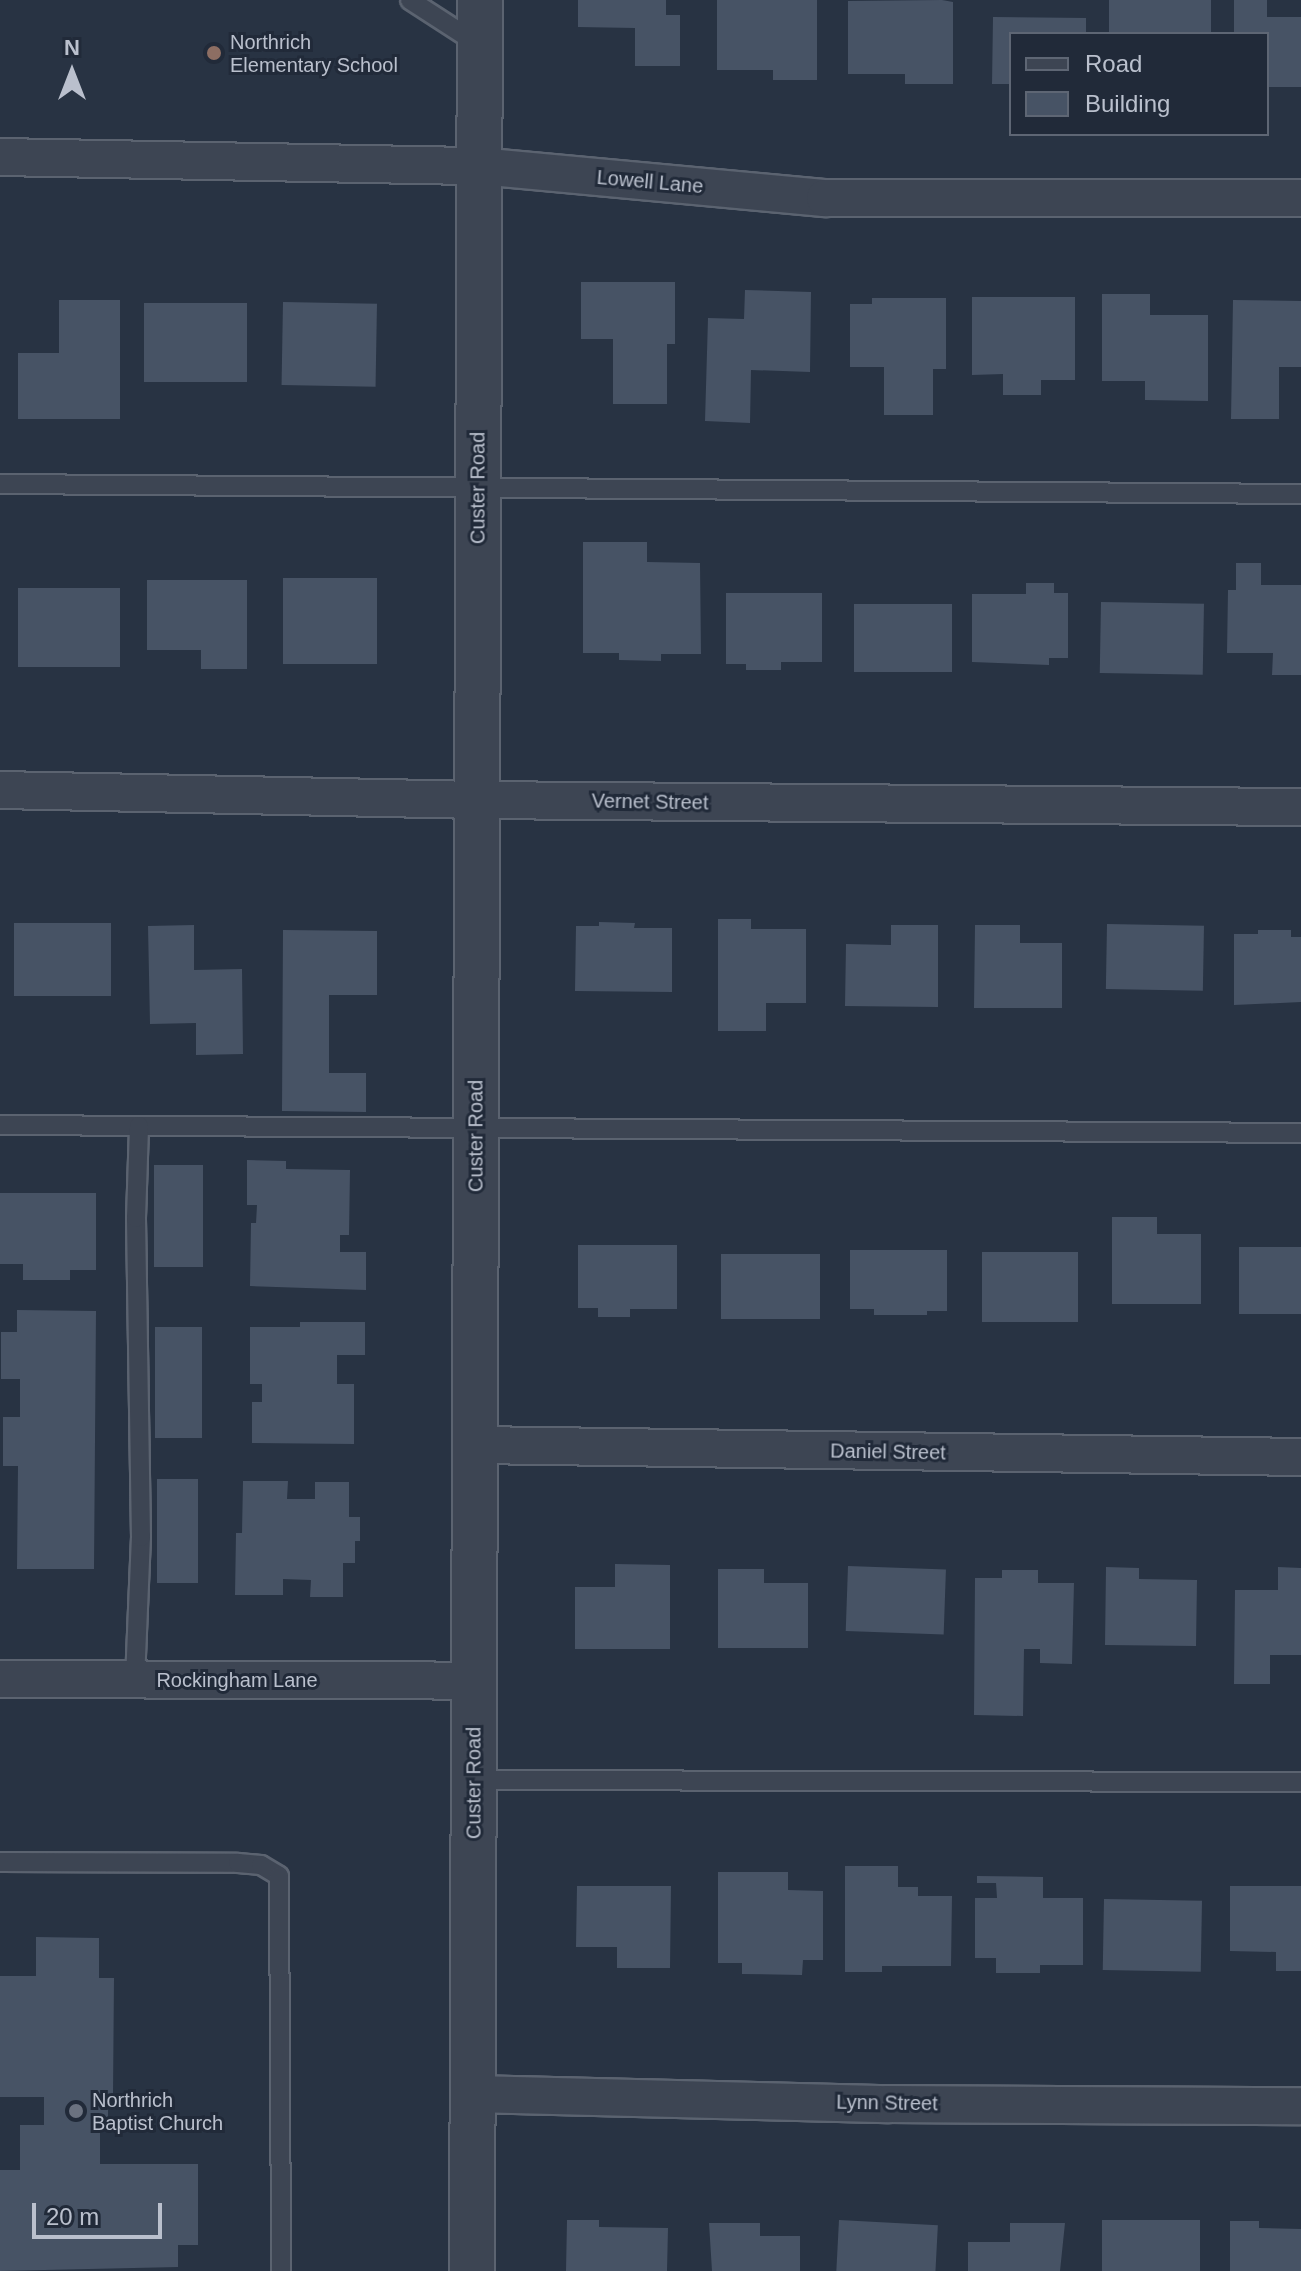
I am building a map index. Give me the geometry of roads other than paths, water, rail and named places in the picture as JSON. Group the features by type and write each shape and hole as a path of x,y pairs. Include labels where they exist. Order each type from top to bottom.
{"street":[{"name":"Custer Road","path":"472,2271 480,0"},
{"name":"Lowell Lane","path":"0,157 479,166 825,198 1301,198"},
{"name":"Vernet Street","path":"0,790 477,800 1301,807"},
{"name":"Daniel Street","path":"475,1445 1301,1457"},
{"name":"Rockingham Lane","path":"0,1679 474,1681"},
{"name":"Lynn Street","path":"473,2094 889,2104 1301,2106"}],"lane":[{"path":"410,0 480,45"},
{"path":"0,484 1301,494"},
{"path":"0,1125 1301,1133"},
{"path":"135,1680 141,1537 136,1218 139,1126"},
{"path":"474,1780 1301,1782"},
{"path":"0,1862 238,1863 261,1865 279,1876 281,2271"}],"place":[{"name":"Northrich Elementary School","path":"214,53"},
{"name":"Northrich Baptist Church","path":"76,2111"}]}
